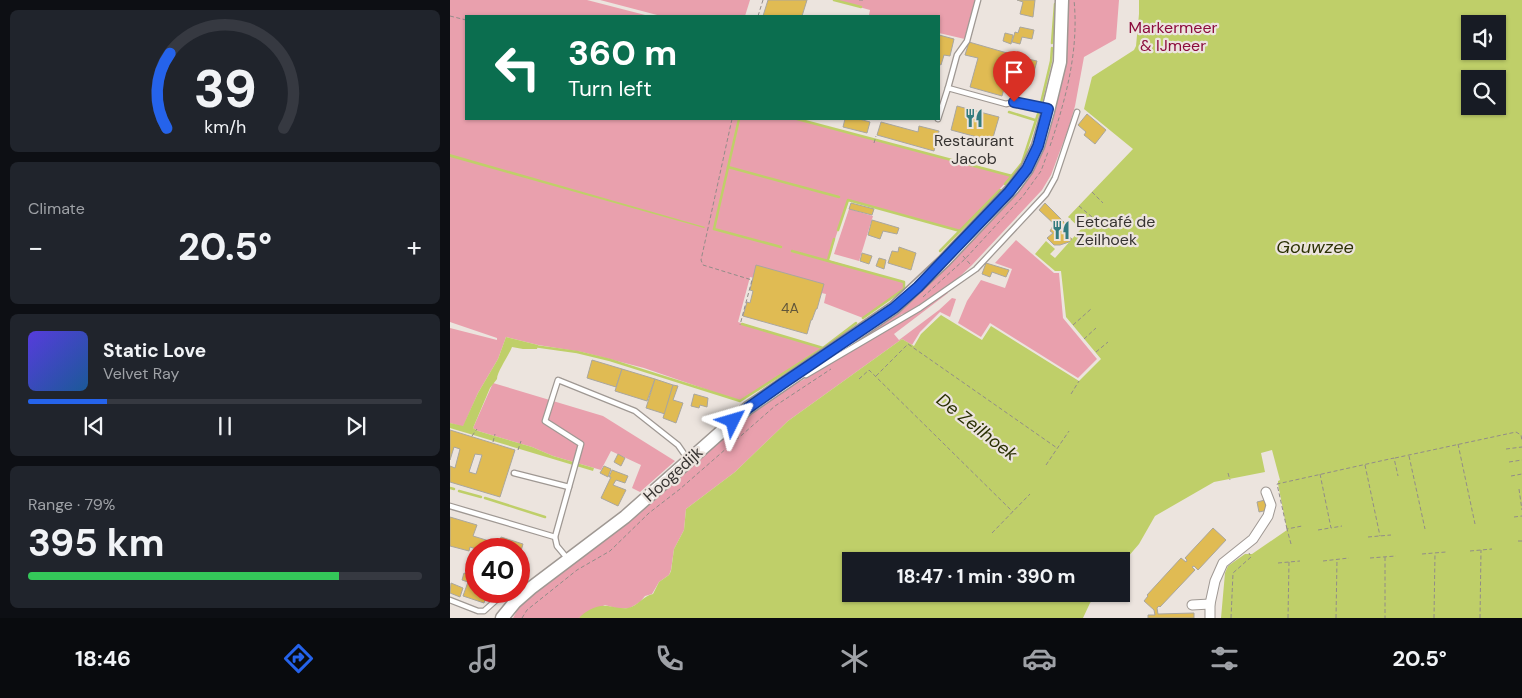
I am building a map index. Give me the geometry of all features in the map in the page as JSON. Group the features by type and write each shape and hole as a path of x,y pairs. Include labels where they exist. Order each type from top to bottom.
{"street":[{"name":"Hoogedijk","path":"530,590 567,559 625,517 748,408 894,308 944,261 1009,192 1027,169 1038,146 1060,62 1062,0"},
{"path":"1210,618 1210,604 1215,580 1223,563 1253,539 1268,516 1271,505 1266,492"},
{"name":"Hoogedijk","path":"502,618 514,603"},
{"path":"1192,605 1210,604"}],"lane":[{"path":"940,113 957,55 967,41 978,0"},
{"path":"948,88 1006,104 1014,102 1048,109"},
{"path":"782,384 799,379 904,319 976,269 1046,194 1055,178 1077,112"},
{"path":"567,559 557,546 555,537 581,444 545,421 558,380 635,411 678,445 688,460"},
{"path":"514,473 569,487"},
{"path":"450,506 555,537"},
{"path":"450,600 478,611 484,611 494,603"}],"path":[{"path":"758,15 763,0"},
{"path":"859,0 864,0"},
{"path":"450,16 465,20"},
{"path":"732,120 701,260 703,265 752,280 740,325"},
{"path":"874,143 876,136"},
{"path":"1092,192 1103,203"},
{"path":"1079,206 1092,217"},
{"path":"1073,325 1091,309"},
{"path":"1084,339 1096,328"},
{"path":"1096,352 1108,342"},
{"path":"876,376 908,344 1058,448"},
{"path":"859,379 869,370 876,376 1013,512"},
{"path":"1071,394 1079,381"},
{"path":"472,436 477,429"},
{"path":"1046,464 1069,432"},
{"path":"1291,544 1277,484 1516,432 1521,435 1522,441"},
{"path":"493,442 495,434"},
{"path":"518,450 520,441"},
{"path":"1458,444 1476,524"},
{"path":"1506,449 1522,447"},
{"path":"1409,455 1425,529"},
{"path":"1394,458 1398,476"},
{"path":"1509,462 1522,460"},
{"path":"1365,464 1380,536"},
{"path":"1228,473 1230,480"},
{"path":"1320,474 1331,528"},
{"path":"1511,476 1522,474"},
{"path":"1519,489 1522,510"},
{"path":"992,533 1030,494"},
{"path":"1514,517 1522,516"},
{"path":"1287,529 1302,526"},
{"path":"1318,530 1342,526"},
{"path":"1368,537 1391,534"},
{"path":"1470,551 1492,549"},
{"path":"1231,618 1233,573 1251,556 1247,550"},
{"path":"1480,618 1481,550"},
{"path":"1422,554 1446,552"},
{"path":"1434,618 1435,553"},
{"path":"1370,558 1396,556"},
{"path":"1385,557 1385,618"},
{"path":"1323,561 1349,558"},
{"path":"1336,618 1337,559"},
{"path":"1288,618 1289,562"},
{"path":"1278,563 1300,562"}],"shaded area":[{"path":"450,0 587,0 645,15 465,15 465,120 801,120 1012,176 960,231 848,200 828,260 904,282 904,289 863,318 824,303 826,294 750,277 738,322 823,348 740,401 644,368 582,352 538,345 506,337 498,359 478,393 463,427 450,423 450,328 497,340 497,338 450,322"},
{"path":"600,0 750,0 745,15 657,15"},
{"path":"834,0 980,0 969,40 940,33 940,15 869,15 870,10"},
{"path":"1065,0 1119,0 1116,39 1084,57 1069,127 1051,175 1042,190 957,279 910,313 902,314 894,322 842,349 969,239 1043,142 1058,98 1064,58"},
{"path":"849,209 873,216 859,261 834,254"},
{"path":"1016,240 1054,273 1059,273 1063,318 1097,359 1078,378 990,323 981,337 958,323 967,301 981,280 1005,288 1012,269 995,263"},
{"path":"946,292 948,293 894,334 899,340 952,298 956,299 950,317 940,312 920,332 912,345 902,339 788,421 735,472 686,509 684,530 674,549 669,575 659,582 652,594 645,596 640,602 630,608 619,609 605,605 579,618 513,618 520,605 530,603 530,597 728,430 779,391 801,381 921,310"},
{"path":"493,383 603,416 675,461 640,492 632,488 641,465 611,451 601,470 478,431 473,428"}],"water":[{"name":"Gouwzee","path":"1139,0 1522,0 1522,618 1221,618 1225,573 1228,566 1245,554 1252,554 1287,530 1278,484 1280,480 1272,450 1261,453 1265,472 1214,482 1155,516 1139,544 1130,554 1130,552 842,552 842,602 1091,602 1083,618 579,618 588,611 600,606 632,607 653,594 659,582 669,575 671,571 674,549 684,530 686,509 735,472 788,421 902,339 914,346 921,334 941,315 982,340 991,326 1079,381 1101,359 1066,317 1061,271 1055,271 1035,254 1046,241 1055,249 1050,254 1055,258 1081,229 1068,217 1133,149 1084,109 1092,77 1134,50 1136,46"},
{"path":"450,154 705,227 450,157"},
{"path":"506,337 538,345 537,349 512,347 497,379 490,388 473,428 594,468 593,471 450,428 450,423 463,426 478,393 498,359"}],"building":[{"path":"768,0 807,0 802,15 763,15"},
{"path":"1017,0 1035,0 1033,17 1020,14 1023,2"},
{"path":"1020,27 1034,30 1032,39 1022,37 1020,44 1012,42 1015,32 1018,33"},
{"path":"1005,33 1013,35 1011,44 1003,41"},
{"path":"940,35 954,39 950,56 944,55 941,65"},
{"path":"969,42 1037,61 1033,75 1026,73 1024,80 1008,74 1002,96 970,87 978,58 965,55"},
{"path":"957,106 999,117 992,141 951,130"},
{"path":"1087,114 1106,130 1095,144 1084,135 1086,132 1078,125"},
{"path":"845,120 870,122 867,133 843,127"},
{"path":"881,122 918,132 919,126 939,131 934,151 877,135"},
{"path":"851,203 874,209 872,215 849,209"},
{"path":"1045,203 1069,227 1067,235 1072,239 1069,242 1054,245 1047,238 1053,233 1050,231 1054,224 1039,210"},
{"path":"872,220 899,228 897,234 883,231 880,239 868,235"},
{"path":"899,247 916,253 911,270 888,263 892,251 898,252"},
{"path":"862,253 872,256 869,264 860,261"},
{"path":"879,258 886,260 884,269 876,266"},
{"path":"986,263 1009,270 1006,277 992,272 990,277 982,274"},
{"path":"756,265 824,284 807,334 743,316 747,302 750,303 753,291 750,290"},
{"path":"592,360 622,369 616,387 587,378"},
{"path":"622,369 655,379 647,401 615,391"},
{"path":"655,379 673,385 665,414 646,408"},
{"path":"673,385 678,386 673,400 683,403 676,423 663,418"},
{"path":"694,394 708,398 707,407 700,405 699,408 691,406"},
{"path":"450,430 515,450 500,497 450,482 450,466 455,468 460,449 454,447 450,460","holes":["475,454 482,455 476,474 469,472"]},
{"path":"618,454 625,458 621,466 614,462"},
{"path":"604,466 611,469 608,477 600,473"},
{"path":"612,470 628,476 625,483 616,480 613,485 626,490 618,506 601,498 611,477 609,477"},
{"path":"1265,500 1268,510 1259,512 1257,502"},
{"path":"450,517 477,525 473,536 480,538 465,538 465,550 450,546"},
{"path":"1213,528 1226,540 1198,570 1194,566 1192,567 1195,570 1157,608 1158,614 1194,613 1194,618 1148,618 1148,615 1155,615 1154,610 1144,601 1147,595 1181,558 1186,562 1185,558"},
{"path":"451,583 463,588 460,597 450,593"}],"waterway":[{"path":"834,0 861,7"},
{"path":"1052,43 1055,4"},
{"path":"1041,103 1051,61 1052,48"},
{"path":"1009,112 1035,120"},
{"path":"1005,184 1022,163 1038,114"},
{"path":"739,120 714,229 781,247"},
{"path":"801,120 1012,176"},
{"path":"728,167 839,197"},
{"path":"940,251 1000,190"},
{"path":"838,230 848,200 960,231"},
{"path":"828,260 834,239"},
{"path":"792,251 904,282 904,289 863,318"},
{"path":"534,346 577,352 610,360 740,401 823,348 856,323"},
{"path":"742,324 823,348"},
{"path":"450,488 454,489"},
{"path":"459,491 481,497"},
{"path":"485,498 545,517"}],"place":[{"name":"Restaurant Jacob","path":"974,118"},
{"name":"Eetcafé de Zeilhoek","path":"1061,230"}],"route":[{"path":"733,421 782,384 894,308 931,274 1013,188 1027,169 1038,146 1048,109 1014,102"}],"park label":[{"name":"Markermeer & IJmeer","path":"1173,36"}],"water label":[{"name":"De Zeilhoek","path":"977,427"}]}
